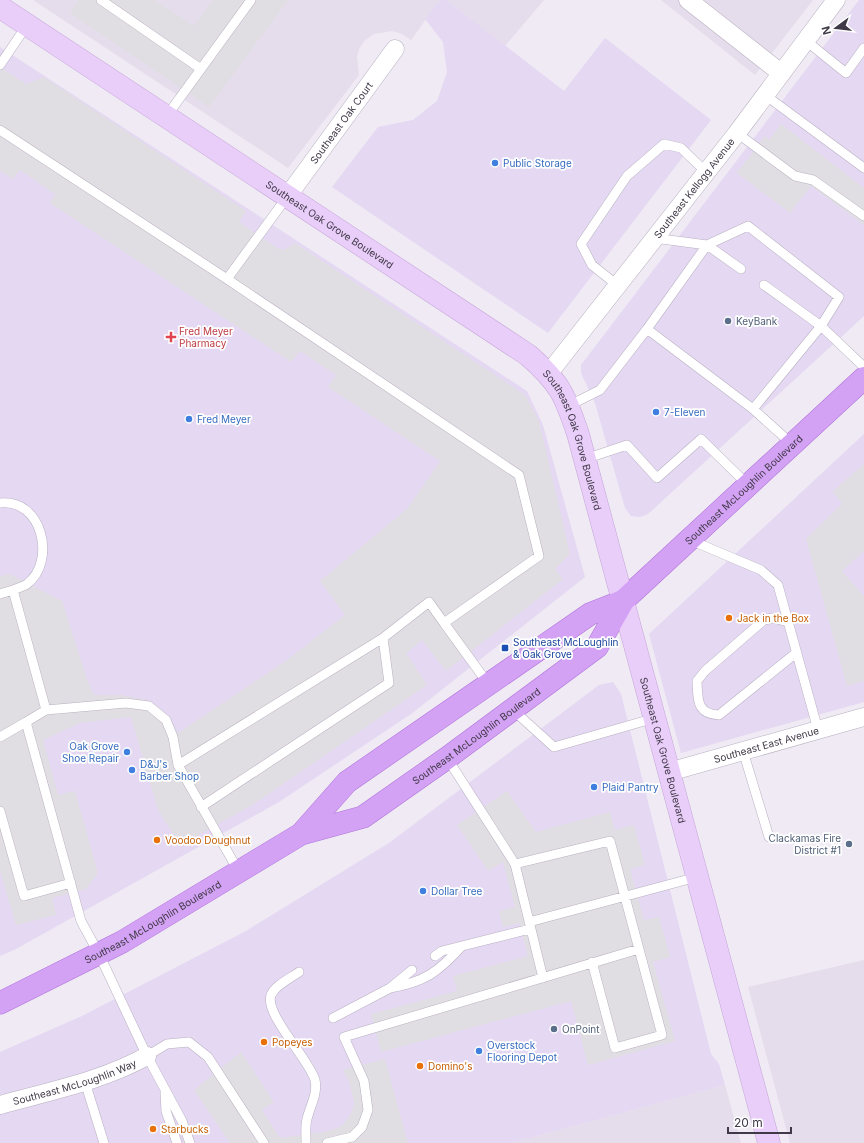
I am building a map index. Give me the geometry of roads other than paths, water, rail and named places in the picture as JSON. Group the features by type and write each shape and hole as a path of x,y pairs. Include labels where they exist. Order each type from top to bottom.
{"main road":[{"name":"Southeast Oak Grove Boulevard","path":"0,7 528,355 549,373 557,384 568,406 585,459 769,1143"},
{"name":"Southeast McLoughlin Boulevard","path":"0,1003 99,954 301,834 363,817 447,758 597,647 623,601 864,378"},
{"name":"Southeast McLoughlin Boulevard","path":"301,834 347,782 590,614 623,601"}],"street":[{"path":"688,0 781,73"},
{"name":"Southeast Kellogg Avenue","path":"549,373 653,238 737,133 836,0"},
{"name":"Southeast Oak Court","path":"287,197 395,49"},
{"name":"Southeast East Avenue","path":"669,772 864,717"},
{"name":"Southeast McLoughlin Way","path":"0,1105 85,1082 127,1068 147,1056"}],"lane":[{"path":"101,0 200,69"},
{"path":"166,117 251,0"},
{"path":"0,65 27,25"},
{"path":"805,40 846,72 864,48"},
{"path":"765,94 864,168"},
{"path":"0,130 227,279 519,475 539,556 444,623"},
{"path":"737,133 795,176 813,180 864,216"},
{"path":"617,285 592,266 581,244 627,176 664,144 681,148 706,172"},
{"path":"227,279 287,197"},
{"path":"568,406 600,390 647,329 707,245 748,226 839,296 821,326 753,408"},
{"path":"653,238 707,245 741,269"},
{"path":"764,285 821,326 864,367"},
{"path":"647,329 753,408 793,445"},
{"path":"585,459 627,445 657,478 700,439 749,486"},
{"path":"0,503 11,502 26,508 37,523 43,542 41,562 35,576 26,585 0,594"},
{"path":"690,540 761,570 778,585 818,730"},
{"path":"13,590 46,710"},
{"path":"178,764 383,638 429,602 489,685"},
{"path":"788,622 773,618 764,620 706,671 697,681 698,698 702,709 708,715 718,715 796,653"},
{"path":"201,807 389,683 383,638"},
{"path":"0,737 46,710 126,703 149,706 166,720 173,737 178,764 239,872"},
{"path":"513,710 554,747 655,718"},
{"path":"26,722 81,921 99,954 147,1056 182,1121 190,1143"},
{"path":"743,751 769,837"},
{"path":"447,758 515,864 543,978"},
{"path":"0,811 24,896 71,883"},
{"path":"515,864 610,840 662,1035 615,1048 592,962"},
{"path":"435,956 442,952 625,896 698,877"},
{"path":"390,988 412,984 442,967 461,947"},
{"path":"327,1143 352,1137 362,1127 368,1110 364,1081 344,1037 639,949"},
{"path":"333,1018 390,988 412,970"},
{"path":"299,972 279,986 271,995 271,1006 276,1019 305,1061 315,1080 315,1096 306,1120 306,1143"},
{"path":"147,1056 168,1044 189,1042 208,1057 264,1143"},
{"path":"85,1082 104,1143"},
{"path":"165,1089 166,1111 177,1143"}],"place":[{"name":"Public Storage","path":"495,163"},
{"name":"KeyBank","path":"728,321"},
{"name":"Fred Meyer Pharmacy","path":"171,337"},
{"name":"7-Eleven","path":"656,412"},
{"name":"Fred Meyer","path":"189,419"},
{"name":"Jack in the Box","path":"729,618"},
{"name":"Southeast McLoughlin & Oak Grove","path":"505,648"},
{"name":"Oak Grove Shoe Repair","path":"127,752"},
{"name":"D&J's Barber Shop","path":"132,770"},
{"name":"Plaid Pantry","path":"594,787"},
{"name":"Voodoo Doughnut","path":"157,840"},
{"name":"Clackamas Fire District #1","path":"849,844"},
{"name":"Dollar Tree","path":"423,891"},
{"name":"OnPoint","path":"554,1029"},
{"name":"Popeyes","path":"264,1042"},
{"name":"Overstock Flooring Depot","path":"479,1051"},
{"name":"Domino's","path":"420,1066"},
{"name":"Starbucks","path":"153,1129"}]}
